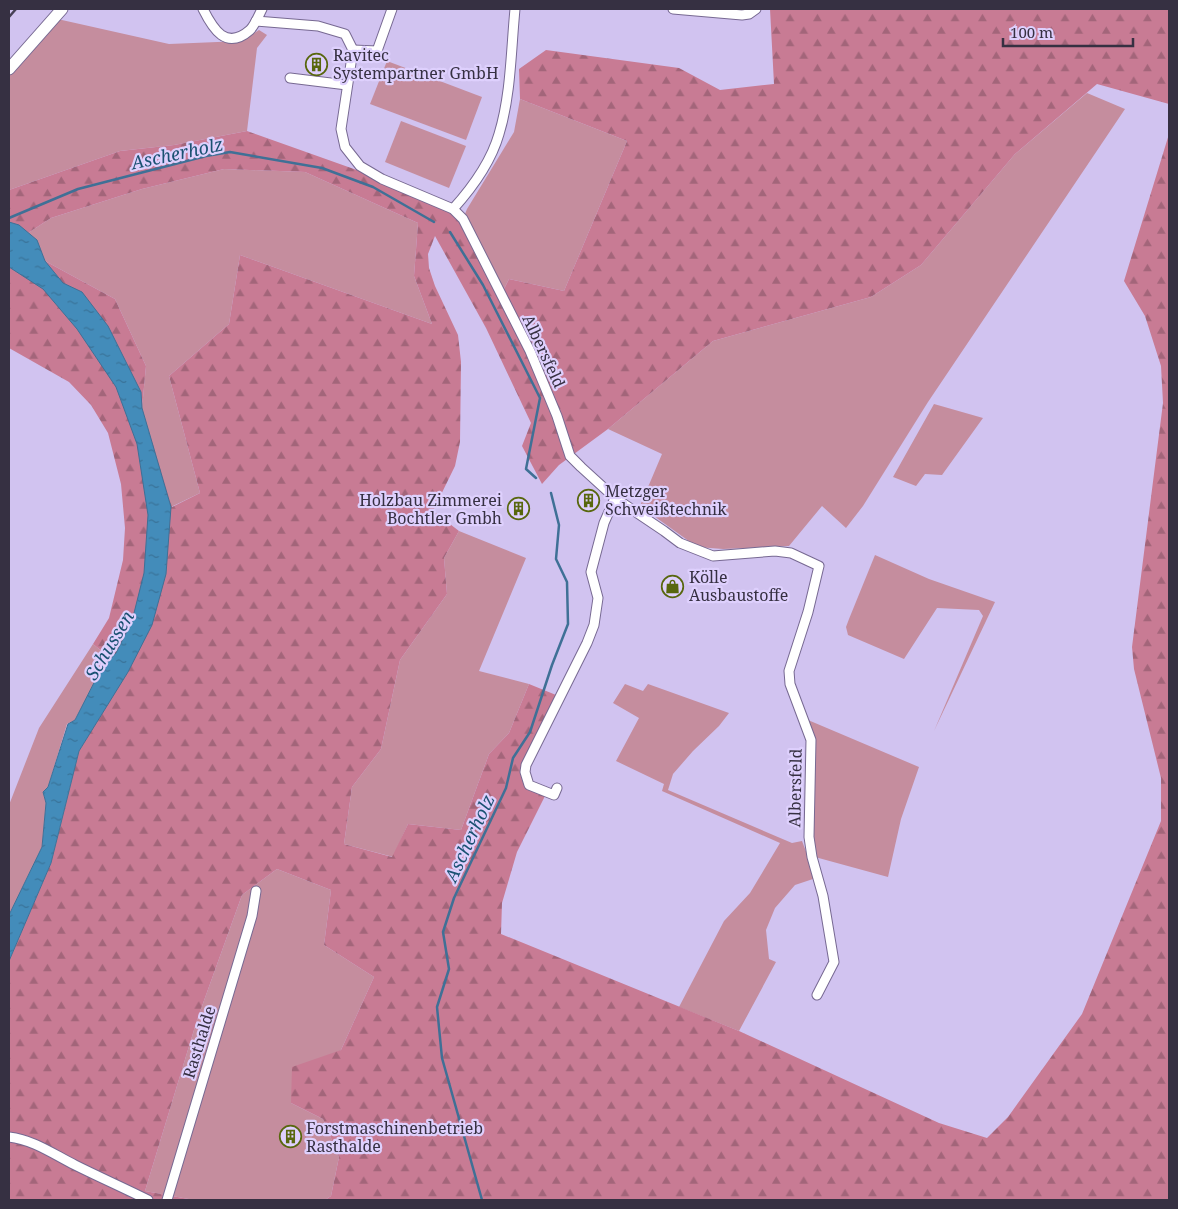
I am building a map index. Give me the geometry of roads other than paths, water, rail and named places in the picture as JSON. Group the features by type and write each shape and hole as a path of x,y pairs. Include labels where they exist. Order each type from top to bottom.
{"street":[{"path":"9,69 62,9"},
{"path":"203,9 211,26 219,35 230,39 252,29 262,9"},
{"path":"353,50 377,51 392,9"},
{"path":"256,21 318,26 344,34 353,50 341,130 345,147 360,166 382,179 454,209 484,169 499,135 507,96 515,9"},
{"path":"673,9 742,15 749,14 755,10"},
{"path":"290,78 347,85"},
{"name":"Albersfeld","path":"454,209 463,219 530,351 557,416 570,456 615,498 680,544 713,556 775,551 791,553 819,566 808,612 790,671 790,684 811,740 809,838 812,857 823,896 834,962 817,994"},
{"path":"557,788 554,795 529,785 525,772 526,765 587,643 594,625 598,598 591,572 604,523 615,498"},
{"name":"Rasthalde","path":"167,1200 252,916 256,891"},
{"path":"9,1137 22,1138 40,1145 73,1164 148,1200"}],"water":[{"path":"9,222 19,225 37,240 45,261 63,283 82,292 108,326 141,392 142,408 171,507 166,574 152,625 128,672 79,751 51,863 9,961 9,915 42,847 46,803 43,792 48,787 68,724 75,720 101,669 116,653 132,621 144,573 148,515 137,444 116,387 77,329 43,289 9,267"}],"waterway":[{"name":"Ascherholz","path":"9,218 78,189 206,156 230,152 322,168 373,187 434,222"},
{"name":"Ascherholz","path":"450,232 483,285 540,398 526,469 536,478"},
{"name":"Ascherholz","path":"482,1200 442,1058 437,1007 449,969 443,932 454,898 506,788 513,758 530,732 568,624 567,582 556,559 559,525 551,493"}],"railway":[{"path":"9,17 16,9"}],"place":[{"name":"Ravitec Systempartner GmbH","path":"317,64"},
{"name":"Metzger Schweißtechnik","path":"589,500"},
{"name":"Holzbau Zimmerei Bochtler Gmbh","path":"518,509"},
{"name":"Kölle Ausbaustoffe","path":"673,586"},
{"name":"Forstmaschinenbetrieb Rasthalde","path":"290,1137"}],"water label":[{"name":"Schussen","path":"109,645"}]}
